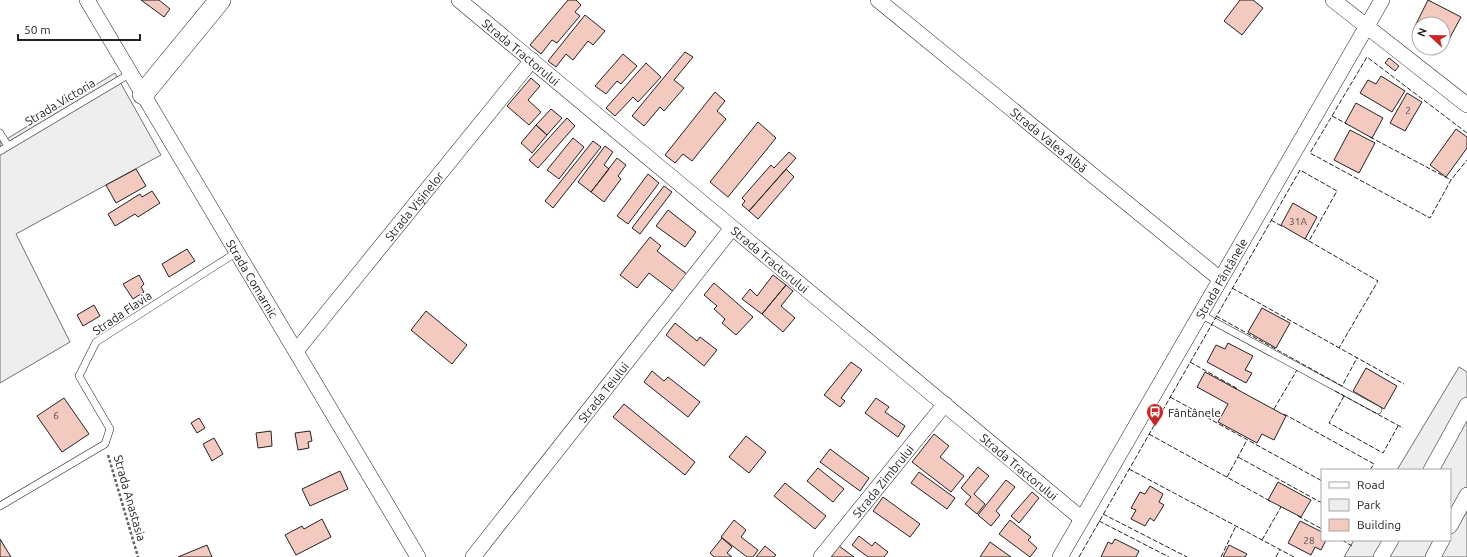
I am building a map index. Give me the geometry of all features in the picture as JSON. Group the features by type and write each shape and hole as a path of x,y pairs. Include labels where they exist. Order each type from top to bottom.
{"street":[{"name":"Strada Comarnic","path":"87,0 418,557"},
{"path":"143,94 220,0"},
{"name":"Strada Tractorului","path":"459,0 1082,519"},
{"name":"Strada Valea Albă","path":"878,0 1220,279"},
{"path":"1333,0 1366,28 1467,105"},
{"name":"Strada Fântânele","path":"1060,557 1382,0"},
{"name":"Strada Vișinelor","path":"296,351 532,60"},
{"name":"Strada Teiului","path":"473,557 732,228"},
{"name":"Strada Zimbrului","path":"820,557 945,404"},
{"path":"1432,469 1467,405"},
{"path":"1451,524 1467,496"},
{"path":"1381,557 1390,541"},
{"path":"1433,557 1441,541"}],"lane":[{"name":"Strada Victoria","path":"0,151 131,73"},
{"path":"0,133 8,146"},
{"name":"Strada Flavia","path":"105,444 110,429 79,376 96,342 237,252"},
{"path":"1200,314 1378,410"},
{"path":"0,506 105,444"}],"path":[{"name":"Strada Anastasia","path":"105,444 138,557"}],"green space":[{"path":"115,73 161,155 16,234 70,342 0,383 0,143"},
{"path":"1459,367 1467,372 1467,557 1344,557 1353,541 1451,541 1451,469 1398,469"}],"building":[{"path":"141,0 159,0 170,9 164,17"},
{"path":"568,0 576,0 581,5 575,12 580,16 557,43 552,40 541,54 530,45"},
{"path":"1240,0 1253,0 1263,8 1242,35 1224,21"},
{"path":"1428,0 1461,17 1451,36 1451,16 1420,16"},
{"path":"585,15 605,31 593,45 588,41 573,60 566,54 556,67 548,61"},
{"path":"685,52 693,57 674,80 684,88 664,111 660,107 644,126 632,116"},
{"path":"623,54 637,66 621,84 617,81 606,94 595,86"},
{"path":"1389,58 1399,66 1395,71 1385,63"},
{"path":"646,63 661,77 638,102 633,97 615,116 606,108"},
{"path":"1381,76 1405,91 1392,112 1360,93 1368,80 1376,84"},
{"path":"531,78 540,86 528,100 541,112 529,125 507,106"},
{"path":"715,92 725,101 717,111 726,119 692,161 683,154 675,163 665,155"},
{"path":"1407,93 1422,102 1405,131 1390,123"},
{"path":"1356,103 1383,118 1372,138 1345,123"},
{"path":"551,109 562,118 547,135 536,125"},
{"path":"567,118 575,126 538,168 529,160"},
{"path":"758,122 776,138 728,197 710,182"},
{"path":"536,125 547,135 532,153 521,143"},
{"path":"1456,129 1467,137 1467,148 1446,177 1430,165"},
{"path":"1350,130 1375,143 1359,173 1334,160"},
{"path":"573,138 584,147 559,179 547,170"},
{"path":"593,141 601,147 553,208 545,201"},
{"path":"605,146 613,152 604,165 609,169 591,192 578,182"},
{"path":"789,152 796,158 749,211 742,205 745,201 742,198 771,165 774,168"},
{"path":"617,158 626,165 618,176 621,179 604,202 591,192"},
{"path":"136,169 146,186 116,203 106,185"},
{"path":"786,169 794,177 758,219 749,211"},
{"path":"648,174 659,183 628,224 617,216"},
{"path":"664,186 672,192 640,234 632,228"},
{"path":"152,191 160,203 138,217 135,214 115,226 108,214 140,194 142,197"},
{"path":"1293,203 1317,217 1305,239 1281,225"},
{"path":"668,210 696,232 685,247 656,226"},
{"path":"650,237 661,246 657,251 688,275 674,292 649,273 637,288 620,275"},
{"path":"187,249 195,261 169,277 162,264"},
{"path":"139,275 144,284 141,287 144,292 133,299 123,284"},
{"path":"773,275 786,285 762,314 742,299 750,289 757,296"},
{"path":"714,283 753,317 736,335 722,323 725,319 714,309 717,306 704,295"},
{"path":"786,285 793,291 781,306 795,318 783,332 762,314"},
{"path":"94,305 100,316 83,326 77,315"},
{"path":"1262,308 1290,323 1276,348 1248,332"},
{"path":"426,311 467,345 452,364 411,330"},
{"path":"675,323 697,341 700,337 717,350 704,366 666,335"},
{"path":"1228,343 1253,356 1245,370 1252,373 1246,383 1207,362 1216,345 1225,349"},
{"path":"851,362 862,370 841,398 845,401 840,407 824,395"},
{"path":"1366,368 1397,386 1384,409 1353,391"},
{"path":"652,371 664,381 668,377 700,402 688,417 644,382"},
{"path":"1205,372 1286,416 1274,440 1262,434 1257,443 1218,422 1228,404 1197,387"},
{"path":"64,398 89,434 62,452 37,416"},
{"path":"876,398 889,407 885,412 905,426 898,437 865,413"},
{"path":"624,404 695,462 685,475 613,417"},
{"path":"199,418 205,428 197,433 191,423"},
{"path":"271,431 272,446 258,448 256,433"},
{"path":"310,431 312,441 308,442 309,448 298,450 295,433"},
{"path":"934,434 949,446 940,457 964,476 951,492 912,462"},
{"path":"746,436 766,452 749,473 729,457"},
{"path":"214,438 223,454 212,461 203,444"},
{"path":"830,449 869,478 860,491 820,462"},
{"path":"978,467 989,476 974,494 985,504 977,514 965,504 971,497 961,488"},
{"path":"818,468 844,489 833,502 807,481"},
{"path":"340,471 348,489 310,506 302,489"},
{"path":"919,472 955,498 947,509 911,483"},
{"path":"1006,480 1015,487 996,511 1000,515 991,526 978,515"},
{"path":"1278,482 1311,500 1301,517 1268,500"},
{"path":"785,483 826,516 815,529 774,496"},
{"path":"1150,486 1163,494 1159,502 1164,505 1154,521 1150,518 1145,526 1131,519 1136,510 1131,508 1140,492 1145,494"},
{"path":"1032,492 1039,498 1019,523 1011,516"},
{"path":"883,497 920,524 910,537 873,511"},
{"path":"322,519 331,537 296,555 285,535 302,526 304,529"},
{"path":"734,520 746,530 741,537 758,550 753,557 747,557 721,537"},
{"path":"1010,520 1031,537 1028,540 1037,548 1030,557 999,534"},
{"path":"1300,521 1321,532 1321,541 1326,541 1321,550 1315,547 1311,555 1288,543"},
{"path":"859,536 872,546 875,542 888,552 884,557 868,557 852,545"},
{"path":"722,538 732,547 727,553 732,557 714,557 710,553"},
{"path":"0,539 11,557 0,557"},
{"path":"1115,539 1139,551 1136,557 1101,557 1108,542 1112,544"},
{"path":"990,542 1011,557 980,557"},
{"path":"207,545 212,557 178,557"},
{"path":"1229,545 1247,554 1245,557 1223,557"},
{"path":"765,546 776,555 774,557 756,557"},
{"path":"839,546 854,557 831,557"}],"fence":[{"path":"1467,133 1367,57 1310,153 1430,218 1451,180 1467,160"},
{"path":"1332,116 1347,124"},
{"path":"1370,137 1451,180"},
{"path":"1079,557 1300,170 1337,191 1309,241 1304,238"},
{"path":"1271,220 1283,227"},
{"path":"1309,241 1378,281 1339,348"},
{"path":"1232,288 1404,384"},
{"path":"1216,316 1342,386 1357,358"},
{"path":"1190,362 1238,389"},
{"path":"1274,409 1297,370"},
{"path":"1335,391 1403,428"},
{"path":"1344,396 1329,423 1383,453 1398,426"},
{"path":"1170,397 1321,480"},
{"path":"1284,414 1374,464 1371,469"},
{"path":"1149,434 1270,501"},
{"path":"1227,477 1247,440"},
{"path":"1238,457 1321,502"},
{"path":"1129,469 1294,557"},
{"path":"1262,540 1281,507"},
{"path":"1103,514 1187,557"},
{"path":"1298,516 1321,528"},
{"path":"1099,521 1169,557"},
{"path":"1221,557 1236,526"},
{"path":"1344,541 1352,546"},
{"path":"1276,557 1280,549"}],"place":[{"name":"Fântânele","path":"1155,427"}]}
